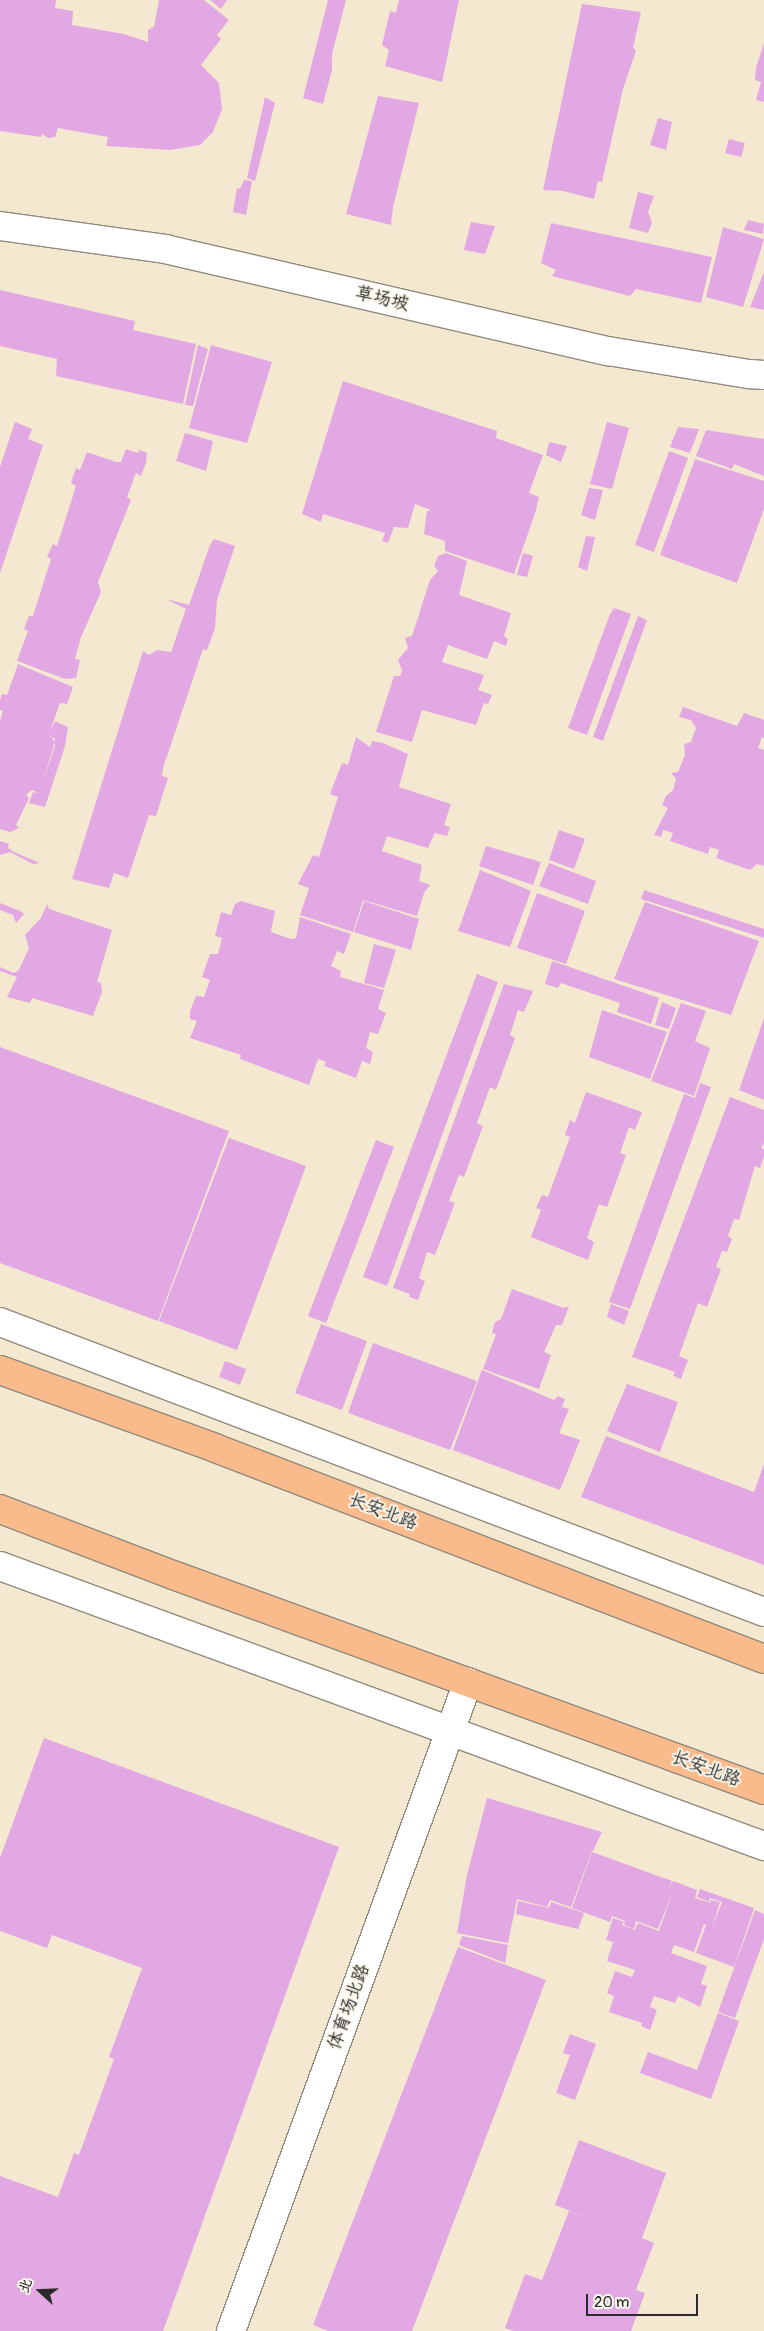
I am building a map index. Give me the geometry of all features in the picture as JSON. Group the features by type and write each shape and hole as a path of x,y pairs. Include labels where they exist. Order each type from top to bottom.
{"main road":[{"name":"长安北路","path":"0,1370 225,1452 764,1659"},
{"name":"长安北路","path":"0,1508 173,1575 764,1790"}],"street":[{"name":"草场坡","path":"0,226 164,249 608,351 764,375"},
{"path":"0,1322 764,1612"},
{"path":"0,1566 764,1846"},
{"name":"体育场北路","path":"231,2331 468,1682"}],"building":[{"path":"0,0 56,0 55,8 73,11 72,25 124,34 148,42 148,30 154,27 159,0 204,0 229,20 217,35 221,39 201,65 219,83 222,109 213,132 200,145 170,150 106,146 108,137 58,128 55,137 48,138 42,134 41,137 0,131"},
{"path":"210,0 227,0 221,9"},
{"path":"328,0 346,0 332,54 332,70 323,104 303,98"},
{"path":"399,0 459,0 442,82 385,66 389,50 382,45 390,11 396,13"},
{"path":"582,4 641,12 633,48 636,51 623,89 602,182 598,181 594,199 563,191 543,190"},
{"path":"764,43 764,102 756,100 761,82 755,80 756,68"},
{"path":"378,96 419,103 393,207 391,225 346,214"},
{"path":"265,97 275,103 255,181 247,178"},
{"path":"658,118 672,122 666,150 650,145"},
{"path":"729,139 745,143 741,157 725,153"},
{"path":"244,180 252,181 246,215 233,212 237,188 240,189"},
{"path":"638,192 654,196 648,212 652,222 648,233 629,228"},
{"path":"748,220 764,224 763,234 744,230"},
{"path":"471,222 495,226 485,254 464,250"},
{"path":"551,223 712,257 701,303 636,289 630,296 552,276 556,270 541,263"},
{"path":"723,227 764,239 743,307 706,297"},
{"path":"764,272 764,310 750,307"},
{"path":"0,290 135,321 133,330 196,344 183,404 56,376 57,359 0,346"},
{"path":"198,345 208,349 193,406 185,405"},
{"path":"211,345 272,362 247,443 189,428"},
{"path":"343,381 497,431 496,438 543,455 529,493 539,497 536,510 514,574 445,551 445,541 424,534 427,511 431,510 415,504 408,528 394,527 388,543 382,541 385,533 323,514 321,522 302,514"},
{"path":"15,422 32,429 28,439 43,445 0,573 0,467"},
{"path":"607,422 629,428 612,489 590,484"},
{"path":"678,427 699,429 690,453 670,447"},
{"path":"706,430 764,439 764,476 734,464 732,469 696,456"},
{"path":"185,433 213,441 206,471 176,461"},
{"path":"549,442 567,446 561,462 546,455"},
{"path":"126,449 138,453 139,450 147,453 146,463 141,476 136,473 127,497 131,500 98,582 101,592 81,637 75,659 80,660 76,678 65,679 17,661 28,631 24,629 29,616 33,616 51,559 47,557 53,544 57,546 76,486 71,483 76,468 80,470 87,452 121,462"},
{"path":"669,451 688,458 654,552 635,545"},
{"path":"695,459 764,481 764,509 737,583 660,555"},
{"path":"589,488 603,490 595,520 581,515"},
{"path":"586,536 595,537 587,571 578,567"},
{"path":"214,539 235,546 217,600 215,628 207,650 203,649 163,768 162,776 168,778 156,816 149,815 128,878 114,873 109,888 72,879 143,651 149,655 157,650 171,652 186,609 166,599 189,605 210,545"},
{"path":"446,553 467,561 459,595 511,613 504,636 508,639 506,646 494,641 487,659 448,645 442,662 484,675 478,690 492,695 488,704 484,703 476,725 422,710 412,742 376,732 394,676 400,676 402,670 398,660 408,648 405,638 412,636 430,580 438,571 434,566 438,556"},
{"path":"523,553 533,556 527,577 517,575"},
{"path":"614,608 631,614 587,735 568,728 610,614"},
{"path":"638,616 647,620 603,741 593,737"},
{"path":"18,664 73,687 67,704 60,703 49,734 55,721 68,727 65,746 45,807 29,803 33,792 39,793 32,790 26,795 29,798 16,825 19,828 10,832 0,829 0,721 3,711 0,710 0,700 2,694 7,695","holes":["55,742 55,746 42,784"]},
{"path":"683,707 737,726 744,713 764,720 764,738 762,737 758,748 764,750 764,866 757,864 750,870 716,858 719,850 710,847 708,854 670,841 673,833 663,830 661,837 654,835 668,808 662,805 666,796 673,790 676,779 671,773 678,772 685,755 684,744 691,742 696,728 691,720 679,717"},
{"path":"356,737 370,747 372,741 383,743 408,754 399,787 451,804 444,825 450,827 447,836 435,833 428,848 387,836 382,851 422,865 419,881 430,885 424,893 417,916 363,900 353,932 300,915 309,888 298,884 313,855 319,857 338,797 330,794 342,763 348,765"},
{"path":"559,830 585,839 574,869 549,860"},
{"path":"0,841 9,844 8,848 14,852 40,863 33,864 10,852 0,855"},
{"path":"486,846 541,862 533,885 479,866"},
{"path":"549,863 596,881 588,904 539,886"},
{"path":"480,870 531,891 510,947 458,931"},
{"path":"644,890 764,929 764,938 641,899"},
{"path":"537,893 585,911 566,964 517,948"},
{"path":"241,901 275,911 271,932 291,939 296,938 300,917 351,934 344,954 337,951 331,966 341,971 340,977 384,990 378,1009 386,1013 378,1034 370,1032 366,1048 373,1052 370,1064 362,1061 356,1078 324,1066 326,1062 318,1059 309,1085 240,1059 241,1055 190,1038 197,1021 190,1019 190,1011 196,996 204,997 210,980 202,977 210,954 218,954 222,938 215,936 221,912 231,915 235,904"},
{"path":"364,901 419,919 411,950 354,932"},
{"path":"645,902 759,941 731,1015 614,979"},
{"path":"0,903 24,914 16,923 13,915 0,910"},
{"path":"47,904 49,909 112,930 97,982 101,983 102,992 93,1016 32,998 30,1003 7,997 17,977 0,971 0,967 14,973 19,970 29,948 25,935 41,918"},
{"path":"374,944 396,950 384,988 364,983"},
{"path":"552,961 659,998 651,1024 617,1012 620,1003 561,983 558,988 545,984"},
{"path":"477,974 498,982 387,1286 363,1277"},
{"path":"504,984 533,991 524,1012 518,1010 510,1035 515,1038 496,1090 490,1087 477,1123 483,1126 464,1177 459,1175 449,1201 455,1203 435,1255 427,1252 419,1278 425,1281 418,1300 409,1297 410,1294 393,1288"},
{"path":"662,1002 676,1008 669,1029 655,1025"},
{"path":"681,1003 706,1011 695,1041 710,1048 694,1096 651,1081"},
{"path":"602,1010 667,1032 650,1079 589,1057"},
{"path":"764,1018 764,1100 739,1090"},
{"path":"0,1047 229,1131 158,1321 0,1263"},
{"path":"700,1083 711,1087 630,1309 609,1302 684,1094 695,1098"},
{"path":"586,1092 642,1112 635,1130 629,1127 620,1153 626,1155 607,1207 599,1204 587,1238 594,1242 588,1260 531,1237 541,1210 536,1208 542,1195 548,1197 570,1137 565,1135 570,1120 575,1123"},
{"path":"730,1097 764,1110 764,1143 761,1148 764,1149 764,1156 760,1168 755,1166 739,1220 734,1219 728,1236 732,1239 727,1252 722,1251 716,1267 721,1269 707,1307 698,1303 679,1356 688,1360 681,1379 673,1376 675,1372 632,1357"},
{"path":"229,1138 306,1166 237,1350 159,1321"},
{"path":"376,1140 394,1147 326,1323 308,1316"},
{"path":"512,1289 564,1308 569,1306 562,1325 556,1325 544,1352 551,1355 539,1389 483,1369 496,1334 492,1333 495,1322 501,1319"},
{"path":"611,1304 629,1311 624,1325 607,1317"},
{"path":"321,1324 367,1341 342,1410 295,1393"},
{"path":"373,1343 477,1381 450,1450 348,1413"},
{"path":"225,1361 246,1369 240,1385 219,1377"},
{"path":"482,1370 554,1400 558,1396 565,1399 562,1407 569,1409 559,1433 580,1440 560,1490 453,1450"},
{"path":"627,1384 678,1402 660,1452 607,1431"},
{"path":"606,1436 754,1492 764,1464 764,1565 581,1497"},
{"path":"44,1738 339,1847 163,2331 0,2331 0,2176 58,2197 74,2153 79,2155 114,2059 109,2057 142,1968 52,1935 47,1948 0,1931 0,1858"},
{"path":"487,1798 602,1832 592,1851 571,1907 550,1900 547,1907 517,1899 508,1943 457,1933 467,1875"},
{"path":"592,1852 672,1881 668,1891 673,1881 697,1890 695,1898 710,1903 711,1900 720,1902 712,1928 722,1902 710,1898 709,1902 697,1897 700,1889 754,1908 734,1967 696,1953 706,1925 704,1924 694,1952 674,1945 671,1953 707,1966 701,1984 707,1986 700,2007 678,1996 675,2003 654,1996 650,2007 657,2010 650,2030 641,2026 642,2023 609,2012 614,1996 607,1993 615,1971 632,1977 635,1970 607,1961 613,1942 606,1940 613,1918 624,1922 622,1925 635,1930 638,1923 659,1931 672,1893 658,1929 636,1921 634,1929 624,1925 625,1921 612,1916 610,1922 572,1908"},
{"path":"518,1901 549,1908 551,1902 584,1913 578,1929 516,1914"},
{"path":"755,1910 764,1914 764,1939 735,2018 718,2012"},
{"path":"462,1936 508,1945 505,1963 459,1945"},
{"path":"458,1947 546,1980 412,2331 328,2331 313,2325"},
{"path":"718,2013 739,2021 711,2099 640,2073 648,2052 697,2070"},
{"path":"570,2034 596,2044 575,2100 556,2093 570,2055 563,2053"},
{"path":"579,2140 666,2173 642,2238 654,2243 636,2290 645,2293 631,2331 514,2331 505,2328 525,2274 542,2280 569,2211 593,2220 555,2205"}]}
